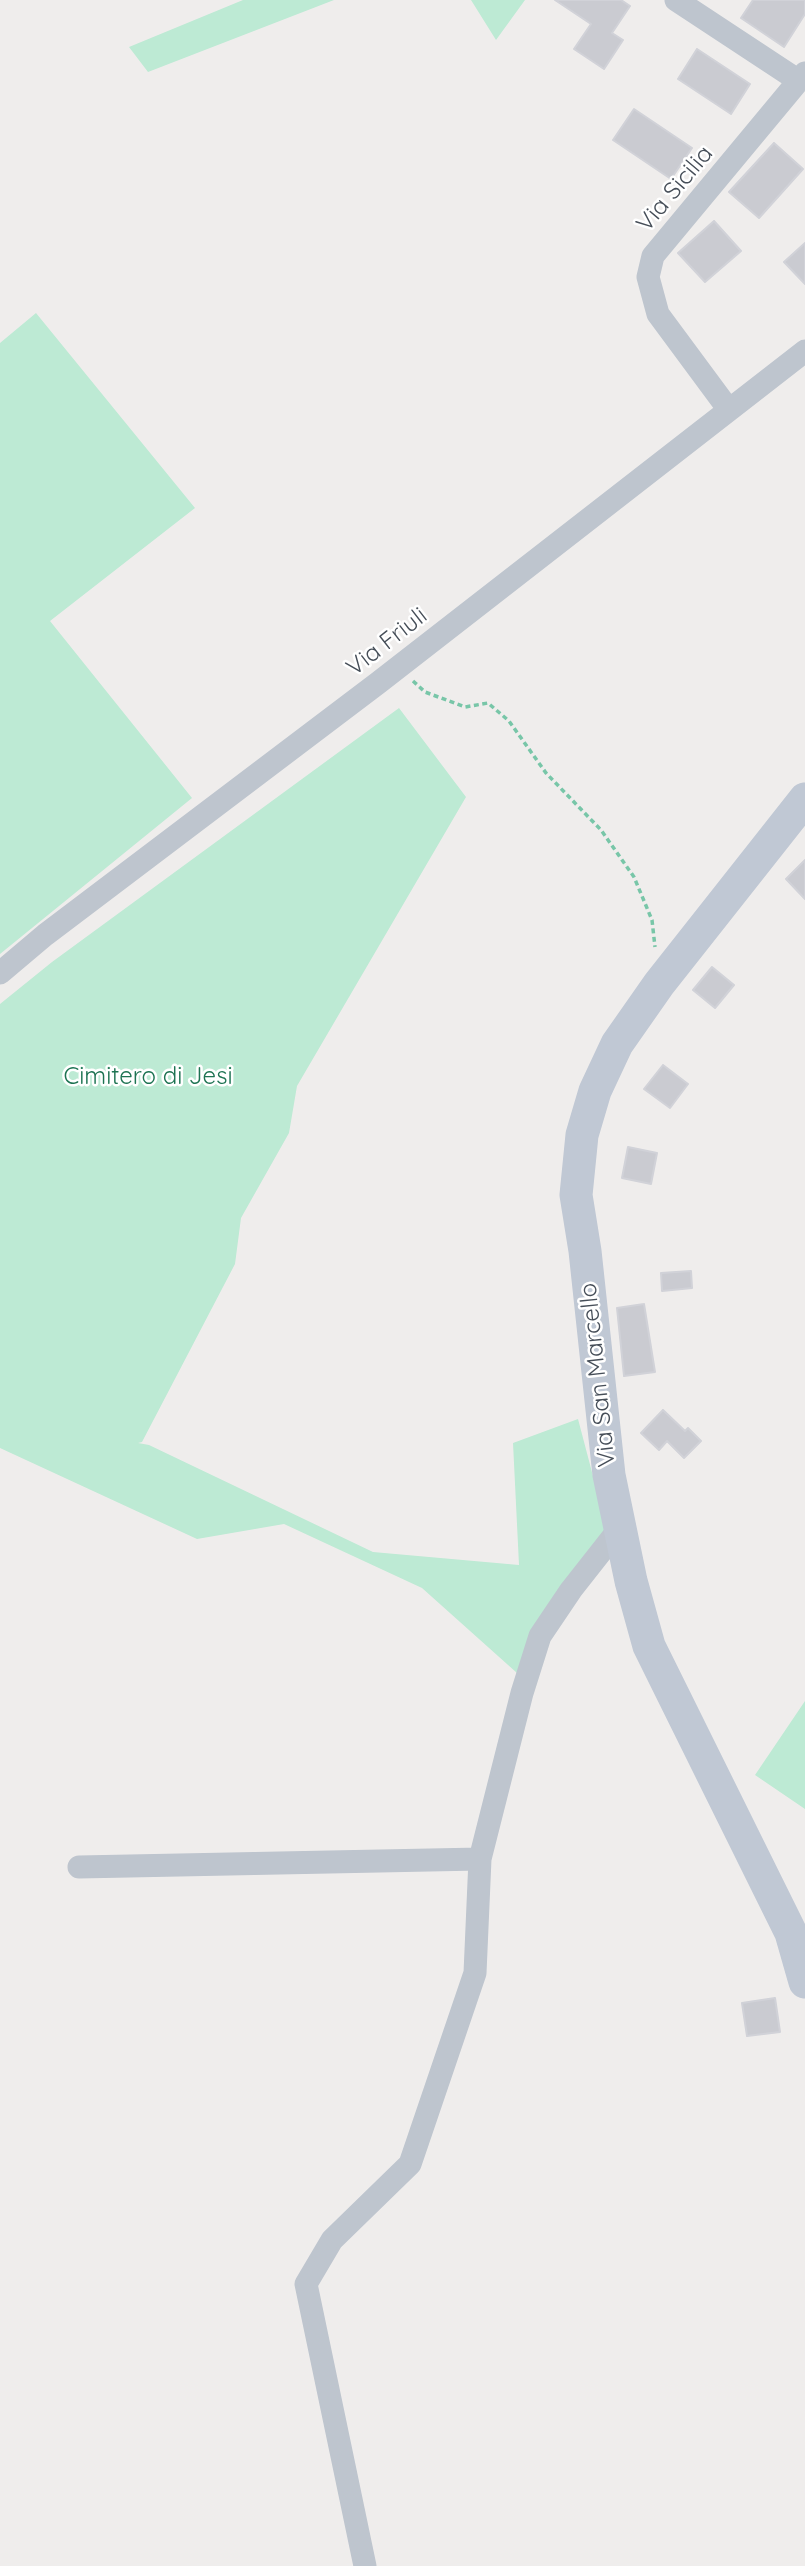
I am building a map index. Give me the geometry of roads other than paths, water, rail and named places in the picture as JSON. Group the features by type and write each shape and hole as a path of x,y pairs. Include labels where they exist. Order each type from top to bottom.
{"main road":[{"name":"Via San Marcello","path":"805,799 659,984 617,1044 595,1091 582,1135 576,1195 585,1251 609,1475 619,1529 649,1646 791,1933 805,1982"}],"street":[{"name":"Via Sicilia","path":"676,0 802,77 653,256 648,277 658,314 729,410"},
{"name":"Via Friuli","path":"0,973 56,927 398,667 805,351"},
{"path":"365,2566 306,2284 332,2240 410,2164 475,1973 480,1859 522,1693 540,1636 571,1590 619,1529"},
{"path":"79,1867 480,1859"}],"park label":[{"name":"Cimitero di Jesi","path":"148,1077"}]}
